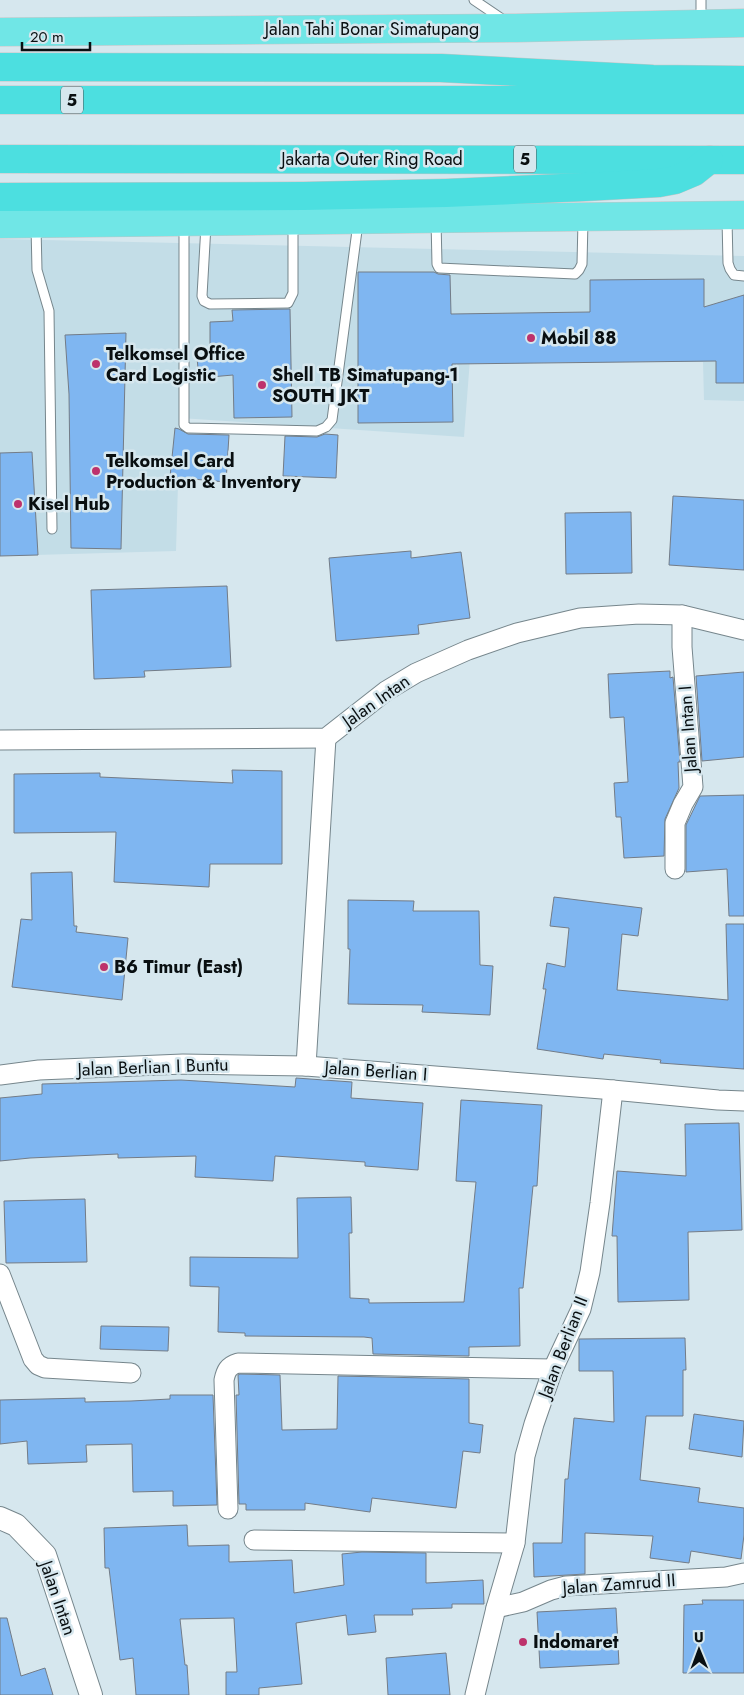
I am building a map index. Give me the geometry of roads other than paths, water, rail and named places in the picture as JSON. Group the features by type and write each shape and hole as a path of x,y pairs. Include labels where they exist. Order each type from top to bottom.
{"highway":[{"name":"Jalan Tahi Bonar Simatupang","path":"0,32 516,28 703,12 744,23"},
{"path":"0,67 414,68 653,79 744,80"},
{"name":"5","path":"0,100 744,100"},
{"name":"Jakarta Outer Ring Road","path":"0,159 744,160"},
{"path":"0,197 304,196 446,193 585,187 659,183 675,180 694,172 709,160"},
{"path":"0,224 736,215"}],"street":[{"name":"Jalan Intan","path":"0,740 326,738 386,691 416,673 489,642 517,633 580,618 639,614 682,615 744,630"},
{"name":"Jalan Intan I","path":"675,869 675,823 693,787 682,647 682,615"},
{"name":"Jalan Berlian I","path":"326,738 306,1066 744,1101"},
{"name":"Jalan Berlian I Buntu","path":"0,1075 39,1070 182,1064 306,1066"},
{"name":"Jalan Berlian II","path":"475,1695 496,1608 515,1543 525,1456 553,1369 581,1309 590,1272 613,1090"},
{"path":"0,1274 33,1359 38,1365 45,1368 131,1372"},
{"path":"228,1510 224,1380 226,1370 232,1365 248,1363 553,1369"},
{"name":"Jalan Intan","path":"0,1518 16,1525 44,1555 90,1695"},
{"path":"254,1540 515,1543"},
{"name":"Jalan Zamrud II","path":"496,1608 523,1602 566,1586 726,1577 744,1573"}],"lane":[{"path":"474,0 516,28"},
{"path":"736,215 728,263 734,274 744,276"},
{"path":"436,219 436,264 439,268 575,274 580,270 582,264 583,218"},
{"path":"195,222 184,425 188,428 316,431 326,427 332,420 358,220"},
{"path":"195,222 202,296 204,301 210,304 288,302 293,293 293,221"},
{"path":"36,224 37,270 49,311 52,529"}],"place":[{"name":"Mobil 88","path":"531,338"},
{"name":"Telkomsel Office Card Logistic","path":"96,364"},
{"name":"Shell TB Simatupang-1 SOUTH JKT","path":"262,385"},
{"name":"Telkomsel Card Production & Inventory","path":"96,471"},
{"name":"Kisel Hub","path":"18,504"},
{"name":"B6 Timur (East)","path":"104,967"},
{"name":"Indomaret","path":"523,1642"}]}
